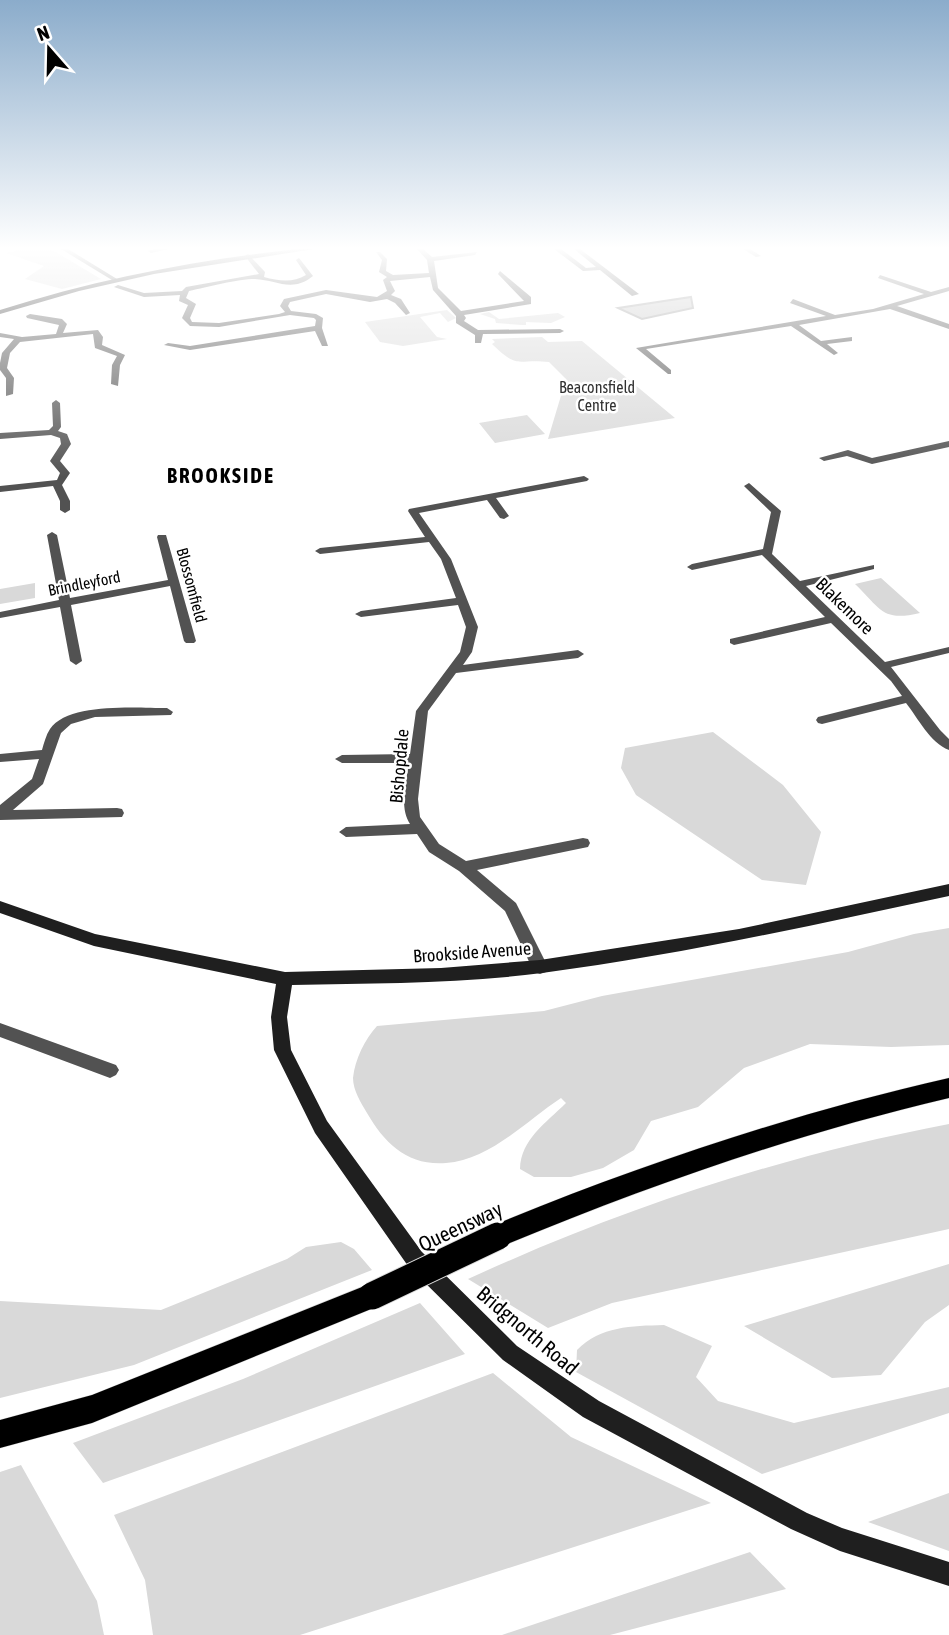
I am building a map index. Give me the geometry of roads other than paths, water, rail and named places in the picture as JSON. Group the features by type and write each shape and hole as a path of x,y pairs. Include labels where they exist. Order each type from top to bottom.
{"main road":[{"name":"Queensway","path":"0,1434 92,1409 372,1296 498,1236 604,1191 734,1144 855,1108 949,1088"}],"street":[{"path":"59,334 62,325"},
{"path":"464,325 477,336 560,331"},
{"path":"668,372 640,348 784,325"},
{"path":"794,325 834,353"},
{"path":"168,345 190,348 318,328 326,344"},
{"path":"0,335 18,340 95,332 99,337 98,346 119,353 115,384"},
{"path":"820,343 849,339"},
{"path":"9,394 10,378 4,373 3,354 18,340"},
{"path":"52,432 57,427 55,403"},
{"path":"0,436 52,432 64,436 66,444 55,461 65,473 61,482 0,489"},
{"path":"824,458 852,453 872,461 949,444"},
{"name":"Bishopdale","path":"419,829 413,818 411,799 422,711 466,652 472,627 446,559 413,511 584,479"},
{"path":"57,484 65,501 65,510"},
{"path":"692,567 767,551 776,511 749,486"},
{"path":"490,497 504,516"},
{"path":"52,535 76,661"},
{"name":"Blossomfield","path":"162,537 190,641"},
{"path":"320,551 432,539"},
{"name":"Blakemore","path":"767,551 767,555 882,666 949,746"},
{"path":"798,585 870,567"},
{"name":"Brindleyford","path":"0,615 173,582"},
{"path":"361,614 462,601"},
{"path":"734,642 833,619"},
{"path":"882,666 946,650"},
{"path":"452,670 578,654"},
{"path":"822,720 909,698"},
{"path":"0,814 38,781 55,731 66,721 95,713 167,712"},
{"path":"0,758 47,754"},
{"path":"342,759 416,758"},
{"path":"0,814 117,813"},
{"path":"346,832 419,829 434,848 464,867 511,907 540,967"},
{"path":"464,867 583,843"},
{"name":"Brookside Avenue","path":"0,907 94,940 285,979 440,975 540,967 739,935 949,890"},
{"name":"Bridgnorth Road","path":"285,979 279,1017 283,1049 321,1127 415,1259 510,1353 591,1409 799,1521 840,1539 949,1574"},
{"path":"0,1030 110,1070"}],"district":[{"name":"BROOKSIDE","path":"221,475"}],"park label":[{"name":"Beaconsfield Centre","path":"597,396"}]}
